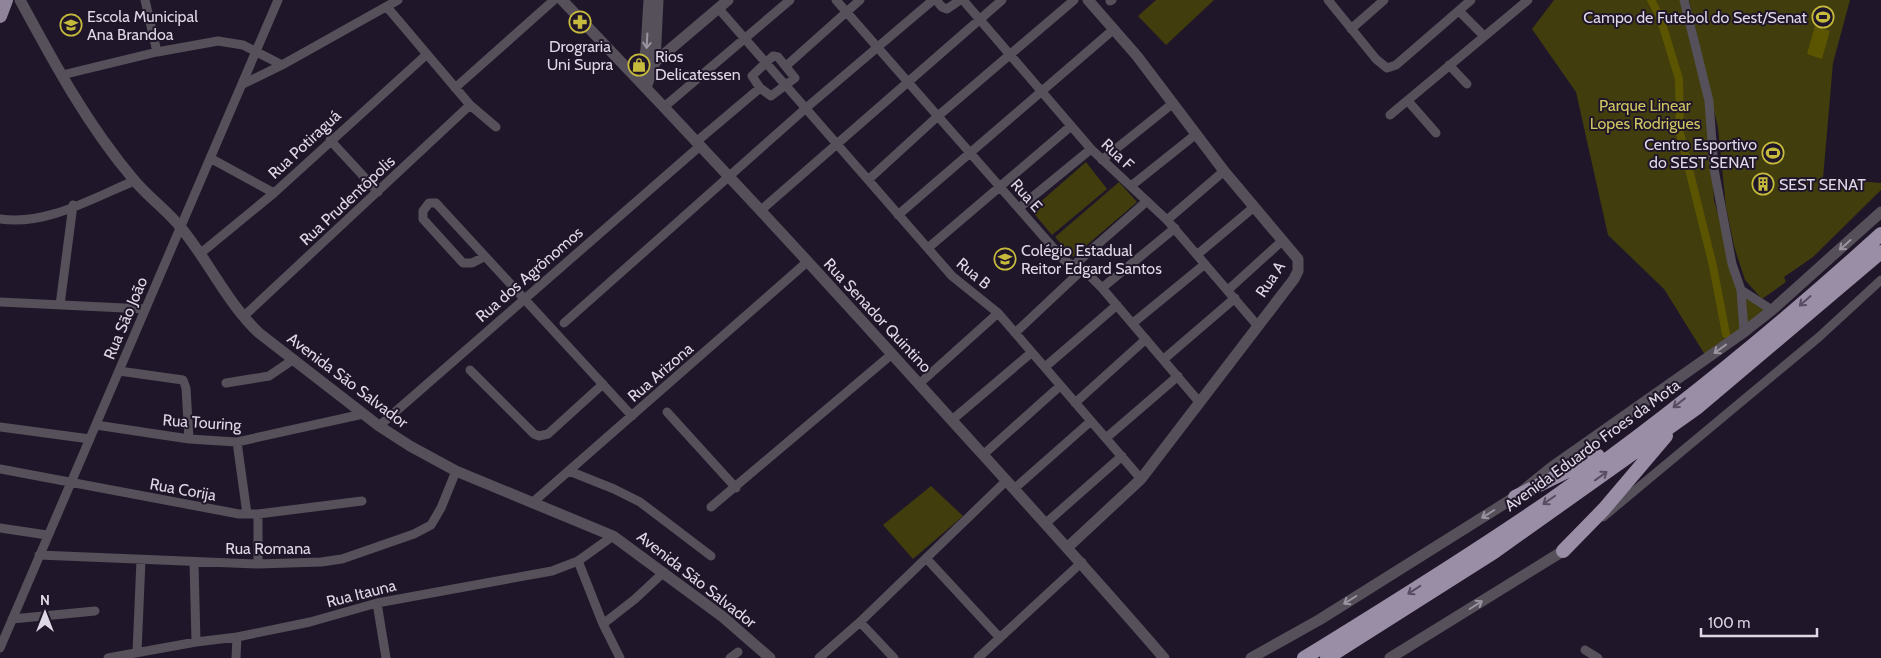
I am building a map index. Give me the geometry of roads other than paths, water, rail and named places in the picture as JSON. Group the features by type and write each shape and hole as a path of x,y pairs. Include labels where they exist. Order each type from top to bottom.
{"highway":[{"name":"Avenida Eduardo Froes da Mota","path":"1304,658 1410,593 1541,506 1648,427 1784,319 1881,234"},
{"name":"Avenida Eduardo Froes da Mota","path":"1327,658 1494,552 1698,406 1881,252"},
{"path":"1563,551 1604,509 1659,444 1698,406"},
{"path":"1515,497 1600,455 1621,440 1648,427"}],"main road":[{"path":"0,16 6,0"}],"street":[{"name":"Avenida São Salvador","path":"20,0 96,132 134,181 181,227 244,316 260,333 379,426 456,471 613,536 723,617 770,658"},
{"path":"145,0 157,52"},
{"name":"Rua São João","path":"0,648 47,534 90,439 278,0"},
{"path":"243,84 282,65 398,0"},
{"path":"455,88 554,0"},
{"name":"Rua Senador Quintino","path":"562,0 643,84 984,454 1010,485 1082,562 1164,658"},
{"path":"643,84 649,0"},
{"path":"643,84 655,62 658,0"},
{"path":"643,66 655,62 728,0"},
{"path":"664,107 790,0"},
{"name":"Rua E","path":"836,0 1064,260 1082,270 1102,288 1200,403"},
{"path":"786,66 860,0"},
{"path":"564,323 806,108 934,0 947,9 962,0"},
{"name":"Rua F","path":"962,0 980,18 1091,149 1175,228 1258,325"},
{"path":"760,211 1002,0"},
{"path":"868,180 938,116 1074,0"},
{"name":"Rua A","path":"1068,547 1141,479 1298,271 1298,259 1224,171 1114,29 1088,0"},
{"path":"1328,0 1376,59 1387,68 1396,65 1471,0"},
{"path":"1351,29 1384,0"},
{"path":"1390,116 1528,0"},
{"path":"1684,0 1708,101 1714,169 1732,264 1741,290 1744,332"},
{"path":"387,7 470,105 496,127"},
{"path":"719,9 765,61"},
{"path":"1459,11 1483,36"},
{"path":"656,34 662,41 667,42 703,22"},
{"path":"898,215 1114,29"},
{"path":"62,75 157,52 218,41 243,44 282,65"},
{"name":"Rua Potiraguá","path":"201,253 274,193 330,140 426,55"},
{"path":"774,56 786,66 795,78 787,87 771,96 759,89 752,78 752,74 765,61 774,56"},
{"name":"Rua B","path":"765,61 952,276 998,313 1141,479"},
{"path":"1449,65 1467,84"},
{"name":"Rua dos Agrônomos","path":"379,426 759,89"},
{"path":"1408,101 1436,133"},
{"path":"1102,160 1172,104"},
{"name":"Rua Prudentôpolis","path":"244,316 470,105"},
{"path":"928,248 1071,126"},
{"path":"1132,186 1195,135"},
{"path":"330,140 378,192"},
{"path":"1020,208 1091,149"},
{"path":"210,158 274,193"},
{"path":"1167,220 1224,171"},
{"path":"0,219 29,221 134,181"},
{"path":"1073,266 1148,201"},
{"path":"484,257 472,263 463,263 422,217 423,211 429,203 436,203 632,416"},
{"path":"60,305 73,205"},
{"path":"1198,254 1254,207"},
{"path":"1251,658 1319,620 1515,497 1552,467 1744,332 1772,310 1881,212"},
{"path":"1102,288 1175,228"},
{"path":"1228,290 1283,240"},
{"name":"Rua Arizona","path":"532,503 807,262"},
{"path":"1133,323 1206,264"},
{"path":"1015,333 1082,270"},
{"path":"1390,658 1563,551 1784,368 1881,280"},
{"path":"1741,290 1772,310"},
{"path":"1164,359 1235,298"},
{"path":"0,302 145,309"},
{"path":"1045,367 1117,305"},
{"path":"919,384 998,313"},
{"path":"1075,403 1146,339"},
{"path":"952,420 1031,353"},
{"path":"711,508 892,354"},
{"path":"226,383 269,376 294,359"},
{"path":"470,370 534,434 539,436 548,434 603,384"},
{"path":"119,371 183,380 186,388 189,439"},
{"path":"1106,438 1178,376"},
{"path":"984,454 1060,386"},
{"path":"667,412 736,488"},
{"name":"Rua Touring","path":"96,425 189,439 237,442 363,414"},
{"path":"819,658 860,622 926,558 1010,485 1091,421"},
{"path":"0,427 90,439"},
{"path":"237,442 247,514"},
{"path":"1046,523 1122,456"},
{"name":"Rua Corija","path":"0,469 247,514 362,501"},
{"name":"Rua Romana","path":"39,555 194,563 258,564 321,562 342,558 426,529 436,519 456,471"},
{"path":"569,471 614,489 640,502 711,556"},
{"path":"258,514 258,564"},
{"path":"0,528 47,534"},
{"name":"Rua Itauna","path":"108,658 196,642 237,637 310,622 377,603 552,571 578,560 613,536"},
{"path":"926,558 1000,638"},
{"path":"137,652 141,560"},
{"path":"578,560 620,658"},
{"path":"978,658 1082,562"},
{"path":"194,563 196,642"},
{"path":"604,624 664,572"},
{"path":"377,603 386,658"},
{"path":"12,619 96,612"},
{"path":"860,622 894,658"},
{"path":"236,658 237,637"},
{"path":"1585,650 1598,658"}],"waterway":[{"path":"1651,0 1660,17 1679,79 1680,133 1713,266 1726,334"}],"place":[{"name":"Campo de Futebol do Sest/Senat","path":"1823,17"},
{"name":"Drograria Uni Supra","path":"580,22"},
{"name":"Escola Municipal Ana Brandoa","path":"71,25"},
{"name":"Rios Delicatessen","path":"639,65"},
{"name":"Centro Esportivo do SEST SENAT","path":"1773,153"},
{"name":"SEST SENAT","path":"1763,184"},
{"name":"Colégio Estadual Reitor Edgard Santos","path":"1005,259"}],"park label":[{"name":"Parque Linear Lopes Rodrigues","path":"1645,114"}]}
